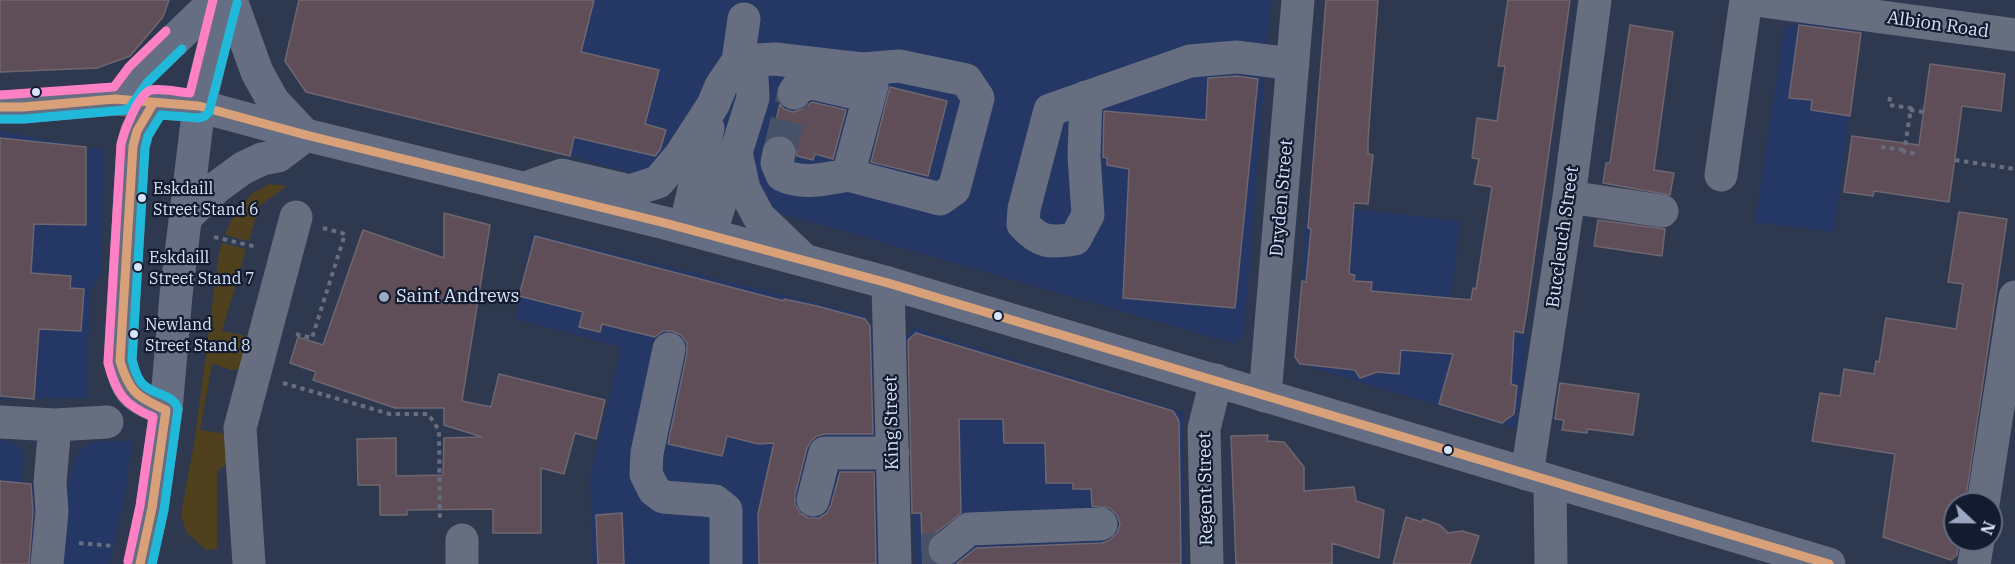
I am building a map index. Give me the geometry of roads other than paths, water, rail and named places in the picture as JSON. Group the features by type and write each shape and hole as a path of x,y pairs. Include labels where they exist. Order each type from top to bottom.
{"main road":[{"path":"121,99 138,75 216,0"},
{"path":"144,563 166,410 176,295 200,106 225,0"},
{"path":"231,0 257,72 273,101 306,135"},
{"path":"0,107 121,99 200,106 306,135 698,232 888,283 1829,564"},
{"path":"186,217 217,187 243,168 262,159 278,156 306,135"}],"street":[{"name":"Dryden Street","path":"1265,396 1298,0"},
{"name":"Buccleuch Street","path":"1551,564 1538,477 1569,197 1595,0"},
{"path":"1721,175 1746,0"},
{"name":"Albion Road","path":"1755,0 2015,35"},
{"path":"525,188 562,175 630,191 658,182 680,156 738,61 744,19"},
{"path":"1086,97 1190,62 1237,57 1293,64"},
{"path":"738,61 775,59 862,69 898,66 966,80 978,98 954,189 940,199 848,175 814,181 791,179 782,175 777,163 779,153"},
{"path":"698,232 736,152 753,98 752,77 738,61"},
{"path":"794,93 798,87 812,83 850,92 862,69"},
{"path":"848,175 872,86 862,69"},
{"path":"154,102 137,131 133,146 120,361 124,378 136,397 166,410"},
{"path":"698,232 713,105"},
{"path":"736,152 744,189 759,217 804,260"},
{"path":"1569,197 1662,211"},
{"path":"249,564 240,428 296,216"},
{"name":"King Street","path":"888,283 893,453 914,554"},
{"path":"1985,492 2015,297"},
{"path":"669,349 647,453 646,474 654,490 663,497 715,501 726,510 726,564"},
{"name":"Regent Street","path":"1207,564 1204,429 1216,380"},
{"path":"0,422 56,425 107,422"},
{"path":"47,564 52,512 50,482 56,425"},
{"path":"813,500 825,453 893,453"},
{"path":"914,554 969,529 1101,524"}],"tunnel":[{"path":"779,153 794,93"},
{"path":"922,550 945,549"}],"place":[{"name":"Eskdaill Street Stand 6","path":"142,198"},
{"name":"Eskdaill Street Stand 7","path":"138,267"},
{"name":"Saint Andrews","path":"384,297"},
{"name":"Newland Street Stand 8","path":"134,334"}]}
